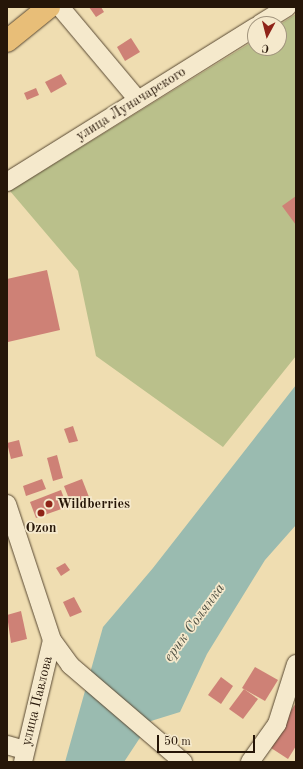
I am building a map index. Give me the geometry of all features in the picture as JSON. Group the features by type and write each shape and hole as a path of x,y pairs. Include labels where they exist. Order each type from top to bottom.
{"main road":[{"path":"7,41 49,7"}],"street":[{"path":"60,7 138,100"},
{"path":"273,16 287,7"},
{"name":"улица Луначарского","path":"7,182 247,32"},
{"path":"7,504 52,640 70,665 183,762"},
{"name":"улица Павлова","path":"24,756 52,640"},
{"path":"250,762 277,724 296,666"},
{"path":"7,745 24,756"}],"green space":[{"path":"296,14 296,356 223,447 96,356 78,271 10,191 247,45 247,56 287,56 287,20"}],"water":[{"name":"ерик Солянка","path":"296,385 296,525 265,560 207,654 180,712 151,721 124,762 65,762 103,627 153,568"}],"building":[{"path":"89,7 101,7 104,12 96,17"},
{"path":"131,38 140,52 125,61 117,47"},
{"path":"61,74 67,84 51,93 45,82"},
{"path":"36,88 39,95 27,100 24,93"},
{"path":"296,196 296,225 282,206"},
{"path":"47,270 60,330 8,342 7,279"},
{"path":"73,426 78,441 69,443 64,429"},
{"path":"19,440 23,456 11,459 7,443"},
{"path":"57,455 63,478 53,481 47,458"},
{"path":"42,479 46,489 26,496 23,486"},
{"path":"82,479 89,497 71,504 64,486"},
{"name":"Wildberries","path":"61,490 67,507 36,518 30,502"},
{"path":"65,563 70,570 61,576 56,568"},
{"path":"74,597 82,612 70,617 63,602"},
{"path":"21,611 27,639 11,643 7,615"},
{"path":"255,667 278,680 265,701 242,688"},
{"path":"221,677 233,686 221,704 208,695"},
{"path":"244,689 258,699 243,719 229,709"},
{"path":"296,703 296,746 288,759 268,746"}],"place":[{"name":"Wildberries","path":"49,504"},
{"name":"Ozon","path":"41,513"}]}
